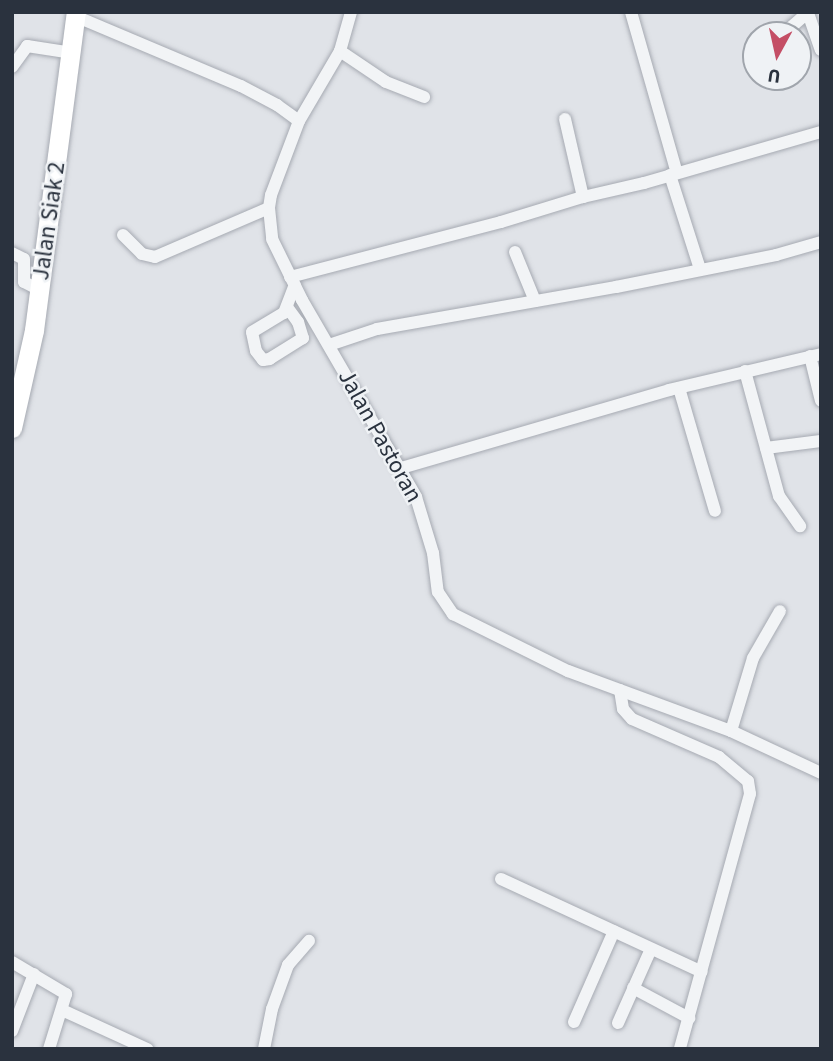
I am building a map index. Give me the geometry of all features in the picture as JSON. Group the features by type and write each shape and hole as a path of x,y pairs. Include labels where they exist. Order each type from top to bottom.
{"highway":[{"name":"Jalan Siak 2","path":"12,428 40,290 76,14"}],"street":[{"name":"Jalan Pastoran","path":"352,12 340,51 299,121 277,176 269,208 272,239 292,281 416,497 427,529 438,592 453,614 529,654 730,731 821,773"},
{"path":"631,12 700,269"},
{"path":"76,14 241,86 277,104 299,121"},
{"path":"803,14 821,50"},
{"path":"12,67 27,46 72,53"},
{"path":"340,51 386,82 424,97"},
{"path":"565,119 583,197"},
{"path":"287,307 298,322 303,338 263,360 256,352 252,332 284,313 292,281 821,132"},
{"path":"123,234 142,254 155,257 269,208"},
{"path":"329,345 377,329 785,253 821,242"},
{"path":"515,252 535,301"},
{"path":"12,253 24,259 24,282 40,290"},
{"path":"401,468 679,388 815,355 821,401"},
{"path":"745,371 779,496 800,526"},
{"path":"679,388 715,511"},
{"path":"766,448 821,441"},
{"path":"730,731 753,658 780,611"},
{"path":"620,691 623,709 632,719 719,757 748,781 750,794 680,1049"},
{"path":"501,879 702,972"},
{"path":"574,1022 614,931"},
{"path":"264,1049 272,1009 288,965 309,941"},
{"path":"618,1023 651,949"},
{"path":"12,962 67,996 49,1049"},
{"path":"12,1031 34,974"},
{"path":"633,988 689,1018"},
{"path":"62,1010 147,1049"}]}
